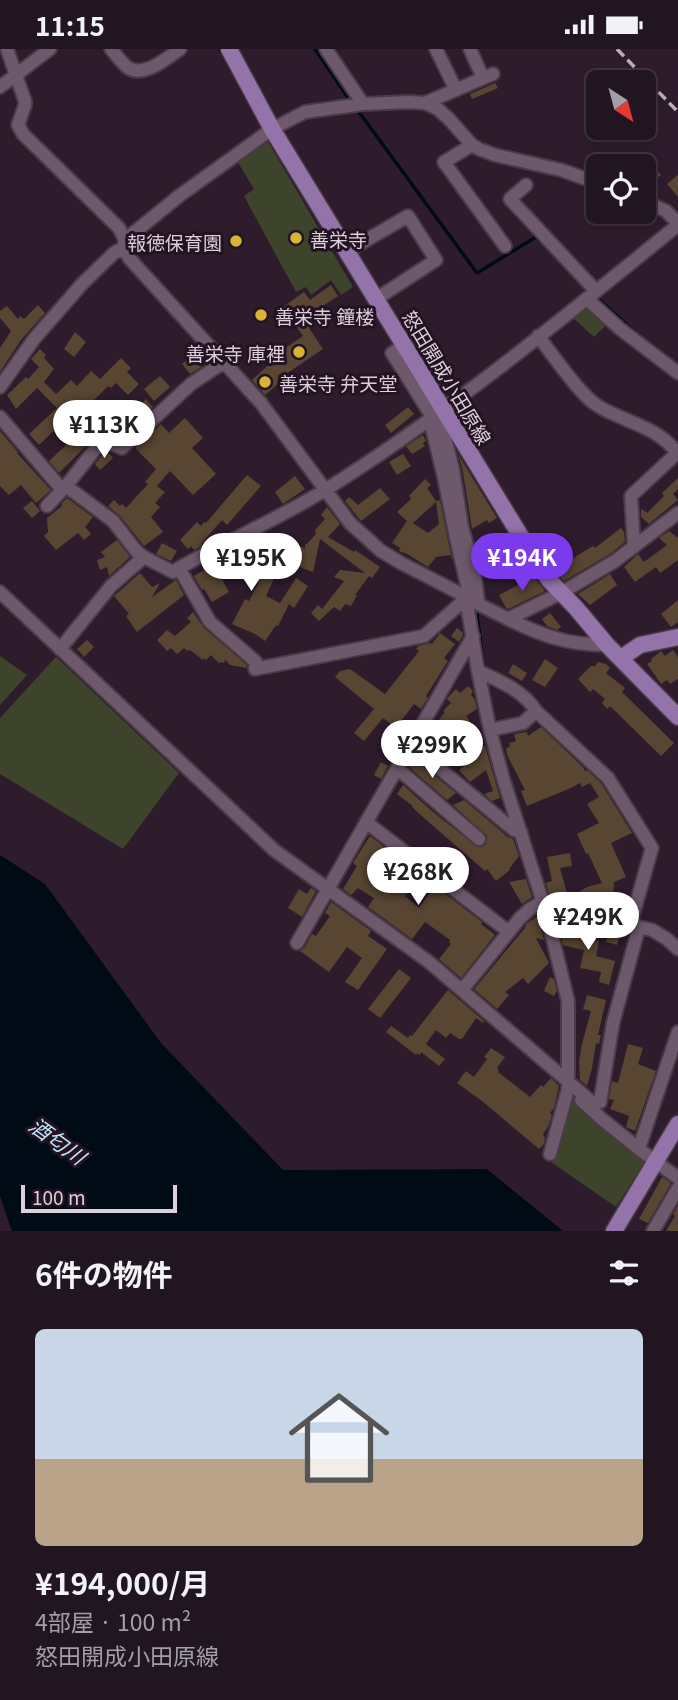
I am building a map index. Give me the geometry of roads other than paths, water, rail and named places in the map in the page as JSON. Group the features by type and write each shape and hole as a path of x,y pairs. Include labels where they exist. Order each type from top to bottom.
{"main road":[{"name":"怒田開成小田原線","path":"229,49 272,129 405,345 436,415 549,580 607,645 678,717"},
{"path":"621,658 640,645 678,637"},
{"path":"614,1231 678,1124"}],"street":[{"path":"7,49 25,106 18,125 23,134 119,228 129,258 261,403 350,523 381,551 508,619 545,635 582,645 607,645"},
{"path":"0,87 50,49"},
{"path":"111,49 128,68 136,71 149,68 180,49"},
{"path":"326,49 363,104"},
{"path":"436,49 456,90"},
{"path":"0,387 34,339 105,262 179,196 272,129 305,112 363,104 425,103 488,76 470,49"},
{"path":"425,103 438,109 472,145 495,155 561,170 586,179"},
{"path":"472,145 444,162 505,246"},
{"path":"526,185 510,199 619,328 678,373"},
{"path":"176,570 325,490 436,415 592,295 678,224 666,211 656,206"},
{"path":"346,252 408,216 436,260 376,299"},
{"path":"538,336 587,398 597,406 658,435 671,444 677,453 631,496 634,547"},
{"path":"47,506 104,438 122,448 191,384 224,362"},
{"path":"436,415 469,593 473,602"},
{"path":"0,417 59,486 66,486 113,521 137,552 176,570 211,622 256,662 255,670 424,636 461,603 473,602"},
{"path":"508,619 561,593 615,561 678,513"},
{"path":"60,649 111,586 144,557"},
{"path":"0,592 274,850 429,962 568,1084 603,1120 644,1152 678,1032"},
{"path":"473,602 467,604 490,730 543,902 568,1001 568,1084 550,1154"},
{"path":"297,943 473,636"},
{"path":"478,671 511,687 533,705 536,711 608,778 652,848 612,1023 600,1102 591,1105"},
{"path":"490,730 523,723 536,711"},
{"path":"411,745 514,830 521,832"},
{"path":"397,768 479,839"},
{"path":"366,822 509,932"},
{"path":"462,990 530,909 543,902 598,918 635,924 652,930 678,949"},
{"path":"663,1167 678,1178"},
{"path":"653,1231 678,1188"}],"water":[{"name":"酒匂川","path":"0,855 45,884 161,1043 283,1170 487,1169 563,1231 12,1231 0,1196"}],"waterway":[{"path":"220,49 259,121"},
{"path":"315,49 351,102"},
{"path":"356,108 477,273 536,237 547,247"},
{"path":"594,295 640,337"},
{"path":"476,607 484,669"},
{"path":"593,756 605,768"},
{"path":"617,782 656,843"}],"railway":[{"path":"617,49 678,112"}],"place":[{"name":"善栄寺","path":"296,238"},
{"name":"報徳保育園","path":"236,241"},
{"name":"善栄寺 鐘楼","path":"261,315"},
{"name":"善栄寺 庫裡","path":"299,352"},
{"name":"善栄寺 弁天堂","path":"265,382"}]}
